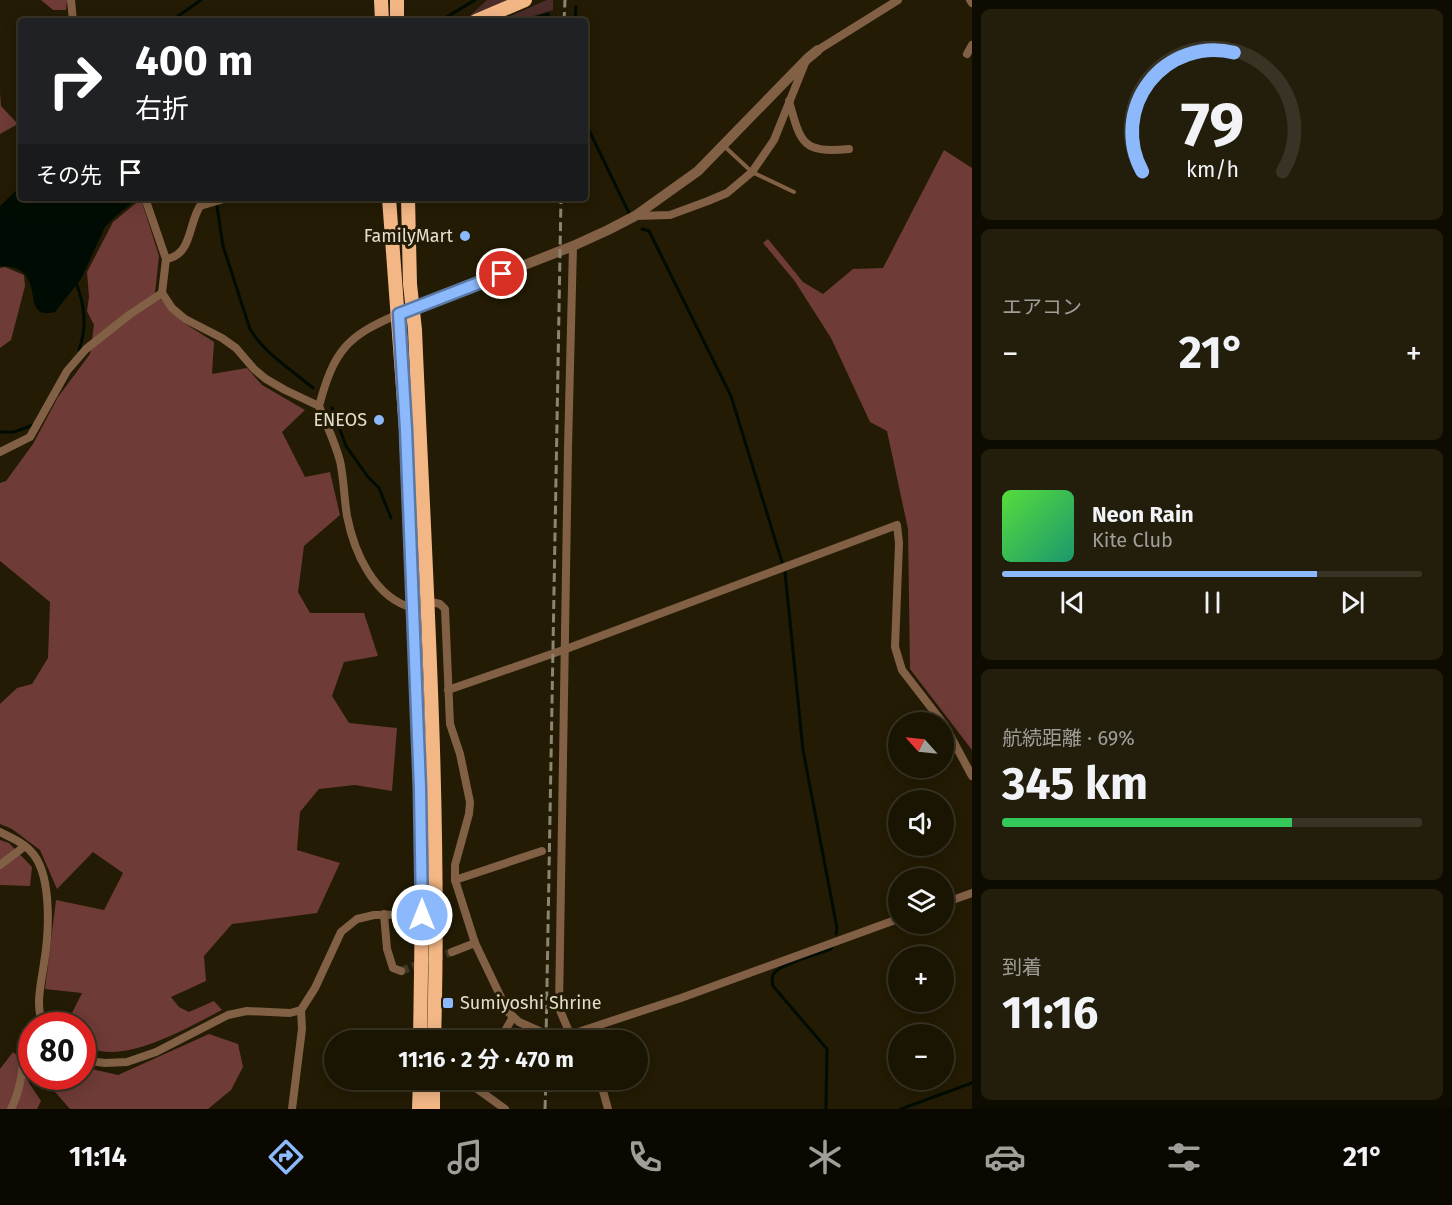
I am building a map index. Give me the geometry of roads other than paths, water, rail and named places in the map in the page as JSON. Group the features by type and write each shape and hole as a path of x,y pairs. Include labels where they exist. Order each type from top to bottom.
{"highway":[{"path":"381,0 382,18"},
{"path":"397,0 398,18"},
{"path":"483,18 525,0"},
{"path":"389,201 406,429 420,788 429,914 434,1030"},
{"path":"408,201 434,788 429,914 421,1030"},
{"path":"419,1109 420,1090"},
{"path":"433,1090 433,1109"}],"street":[{"path":"71,0 74,18"},
{"path":"413,608 402,605 376,583 361,560 354,543 347,517 340,462 319,405 334,360 365,329 412,308 573,246 634,216 698,171 808,57 898,0"},
{"path":"968,54 972,45"},
{"path":"634,216 670,215 708,201 727,193 752,172 774,140 808,57"},
{"path":"789,101 794,118 808,146 829,151 849,149"},
{"path":"146,201 166,259 162,293 172,308 185,319 236,348 266,379 319,405"},
{"path":"166,259 176,258 184,250 200,206 217,201"},
{"path":"568,1030 559,1008 573,246"},
{"path":"0,452 30,436 67,371 86,349 129,315 162,293"},
{"path":"448,690 566,649 897,525 899,543 895,647 902,670 934,712"},
{"path":"427,601 440,604 445,609 450,724 460,754 470,802 455,866 455,880 475,944 508,1012 524,1025 536,1030"},
{"path":"954,744 972,776"},
{"path":"0,832 26,846 35,856 46,887 48,899 45,959 38,997 39,1012"},
{"path":"0,865 26,846"},
{"path":"455,880 542,850"},
{"path":"954,899 972,893"},
{"path":"384,914 387,950 393,968 401,971"},
{"path":"292,1109 302,1029 301,1010 315,988 345,927 363,917 384,914 429,914"},
{"path":"593,1030 888,923"},
{"path":"452,952 475,944"},
{"path":"96,1062 127,1062 156,1052 228,1015 262,1011 290,1013 301,1010"},
{"path":"505,1030 513,1017"},
{"path":"11,1109 18,1090"},
{"path":"481,1090 505,1109"},
{"path":"603,1090 608,1109"}],"lane":[{"path":"723,145 752,172 794,192"}],"waterway":[{"path":"175,18 201,0"},
{"path":"445,18 475,0"},
{"path":"575,18 576,7"},
{"path":"535,18 548,14 550,18"},
{"path":"588,128 629,213"},
{"path":"217,206 223,246 250,329 263,346 313,388"},
{"path":"642,229 649,231 731,396 782,562"},
{"path":"76,283 84,316 79,350"},
{"path":"332,408 346,446 368,477 379,488 391,518"},
{"path":"0,432 14,432 33,425"},
{"path":"785,572 803,750 837,928 836,934"},
{"path":"826,1109 827,1049 773,986 772,979 779,969 832,947"},
{"path":"901,1109 972,1083"}],"tunnel":[{"path":"401,971 452,952"}],"railway":[{"path":"564,18 565,0"},
{"path":"546,1030 561,201"},
{"path":"545,1109 546,1090"}],"place":[{"name":"FamilyMart","path":"465,236"},
{"name":"ENEOS","path":"379,420"},
{"name":"Sumiyoshi Shrine","path":"448,1003"}]}
